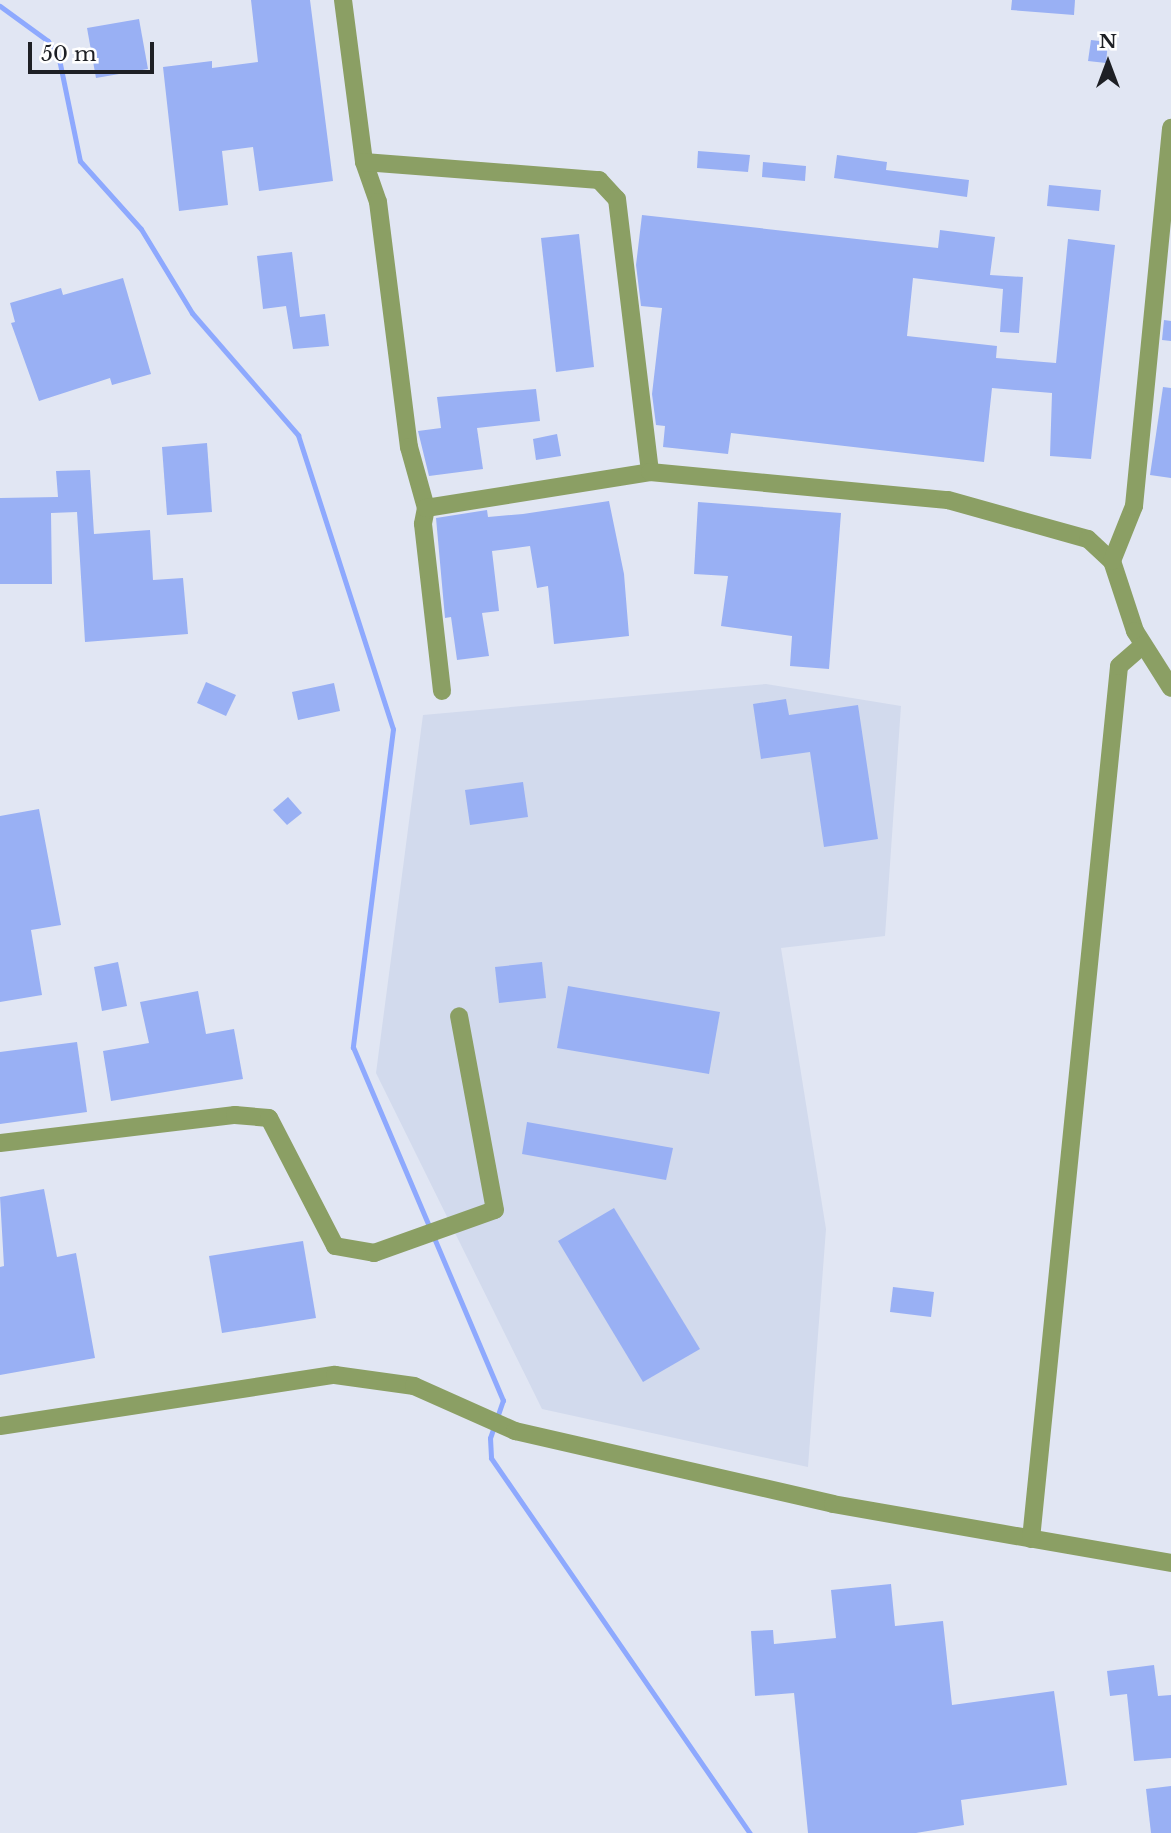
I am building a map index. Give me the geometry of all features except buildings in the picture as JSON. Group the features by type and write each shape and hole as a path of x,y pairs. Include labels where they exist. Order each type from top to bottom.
{"street":[{"path":"343,0 364,162 378,202 409,447 426,508 424,524 442,691"},
{"path":"1112,561 1133,506 1171,128"},
{"path":"364,162 599,180 617,199 650,472"},
{"path":"426,508 650,472 948,500 1088,539 1112,561 1143,645 1171,688"},
{"path":"1031,1539 1119,666 1143,645"},
{"path":"0,1143 235,1115 269,1118 335,1246 374,1253 495,1210 459,1016"},
{"path":"0,1426 335,1375 414,1386 466,1405 515,1431 833,1504 1171,1563"}],"shaded area":[{"path":"766,684 901,706 885,936 781,948 826,1229 808,1467 542,1409 376,1073 423,715"}],"waterway":[{"path":"0,6 48,41 59,59 80,161 141,229 192,313 298,435 393,729 353,1047 503,1400 490,1438 491,1458 750,1833"}]}
